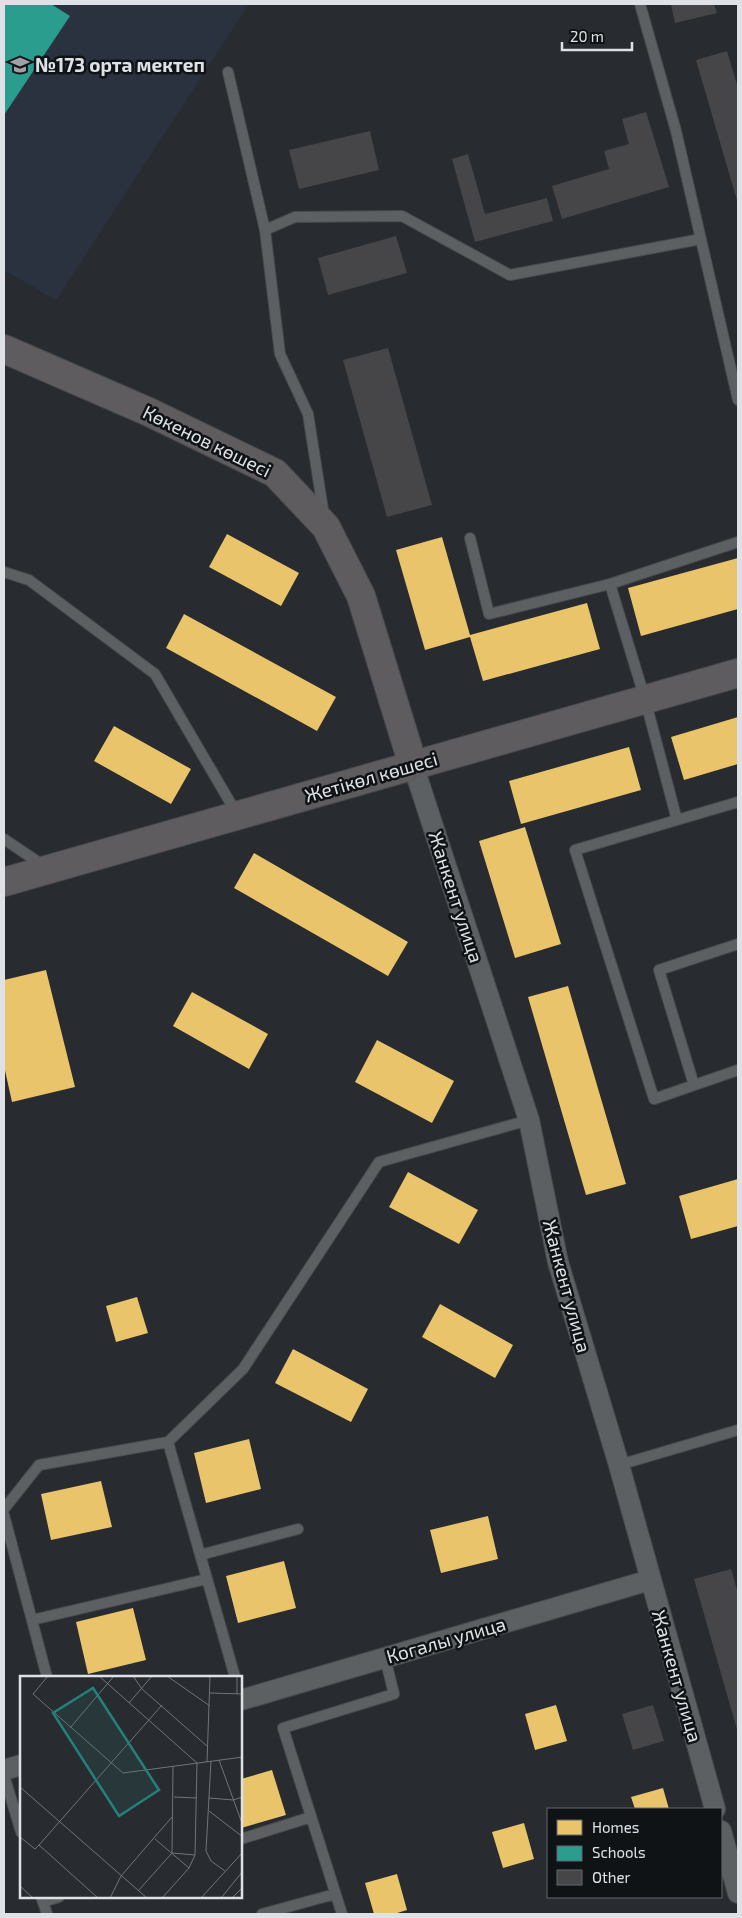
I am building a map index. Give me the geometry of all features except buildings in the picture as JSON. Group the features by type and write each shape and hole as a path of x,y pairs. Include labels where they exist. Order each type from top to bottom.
{"street":[{"name":"Көкенов көшесі","path":"4,348 149,412 275,473 326,527 361,596 413,765"},
{"name":"Жетікөл көшесі","path":"4,882 738,673"},
{"name":"Жанкент улица","path":"413,765 529,1120 558,1262 619,1465 715,1808"},
{"name":"Когалы улица","path":"242,1700 650,1580"},
{"path":"4,1770 20,1765"},
{"path":"722,1835 738,1893"}],"lane":[{"path":"640,4 676,131 738,400"},
{"path":"228,72 265,230 280,354 308,414 326,527"},
{"path":"265,230 295,217 402,216 510,275 701,239"},
{"path":"470,538 489,614 610,584 738,542"},
{"path":"4,572 29,580 155,674 238,815"},
{"path":"610,584 645,699 677,820"},
{"path":"738,802 575,850 654,1099 738,1070"},
{"path":"4,839 49,869"},
{"path":"694,1085 660,970 738,944"},
{"path":"4,1509 39,1465 168,1442 243,1369 380,1162 529,1120"},
{"path":"619,1465 738,1430"},
{"path":"168,1442 235,1676"},
{"path":"4,1515 47,1676"},
{"path":"200,1555 298,1529"},
{"path":"32,1620 207,1579"},
{"path":"342,1914 282,1728 394,1694 385,1658"},
{"path":"4,1775 20,1829"},
{"path":"242,1839 311,1817"},
{"path":"262,1914 335,1894"},
{"path":"42,1899 47,1914"}],"shaded area":[{"path":"4,4 249,4 56,300 4,270"}],"place":[{"name":"№173 орта мектеп","path":"20,65"}]}
